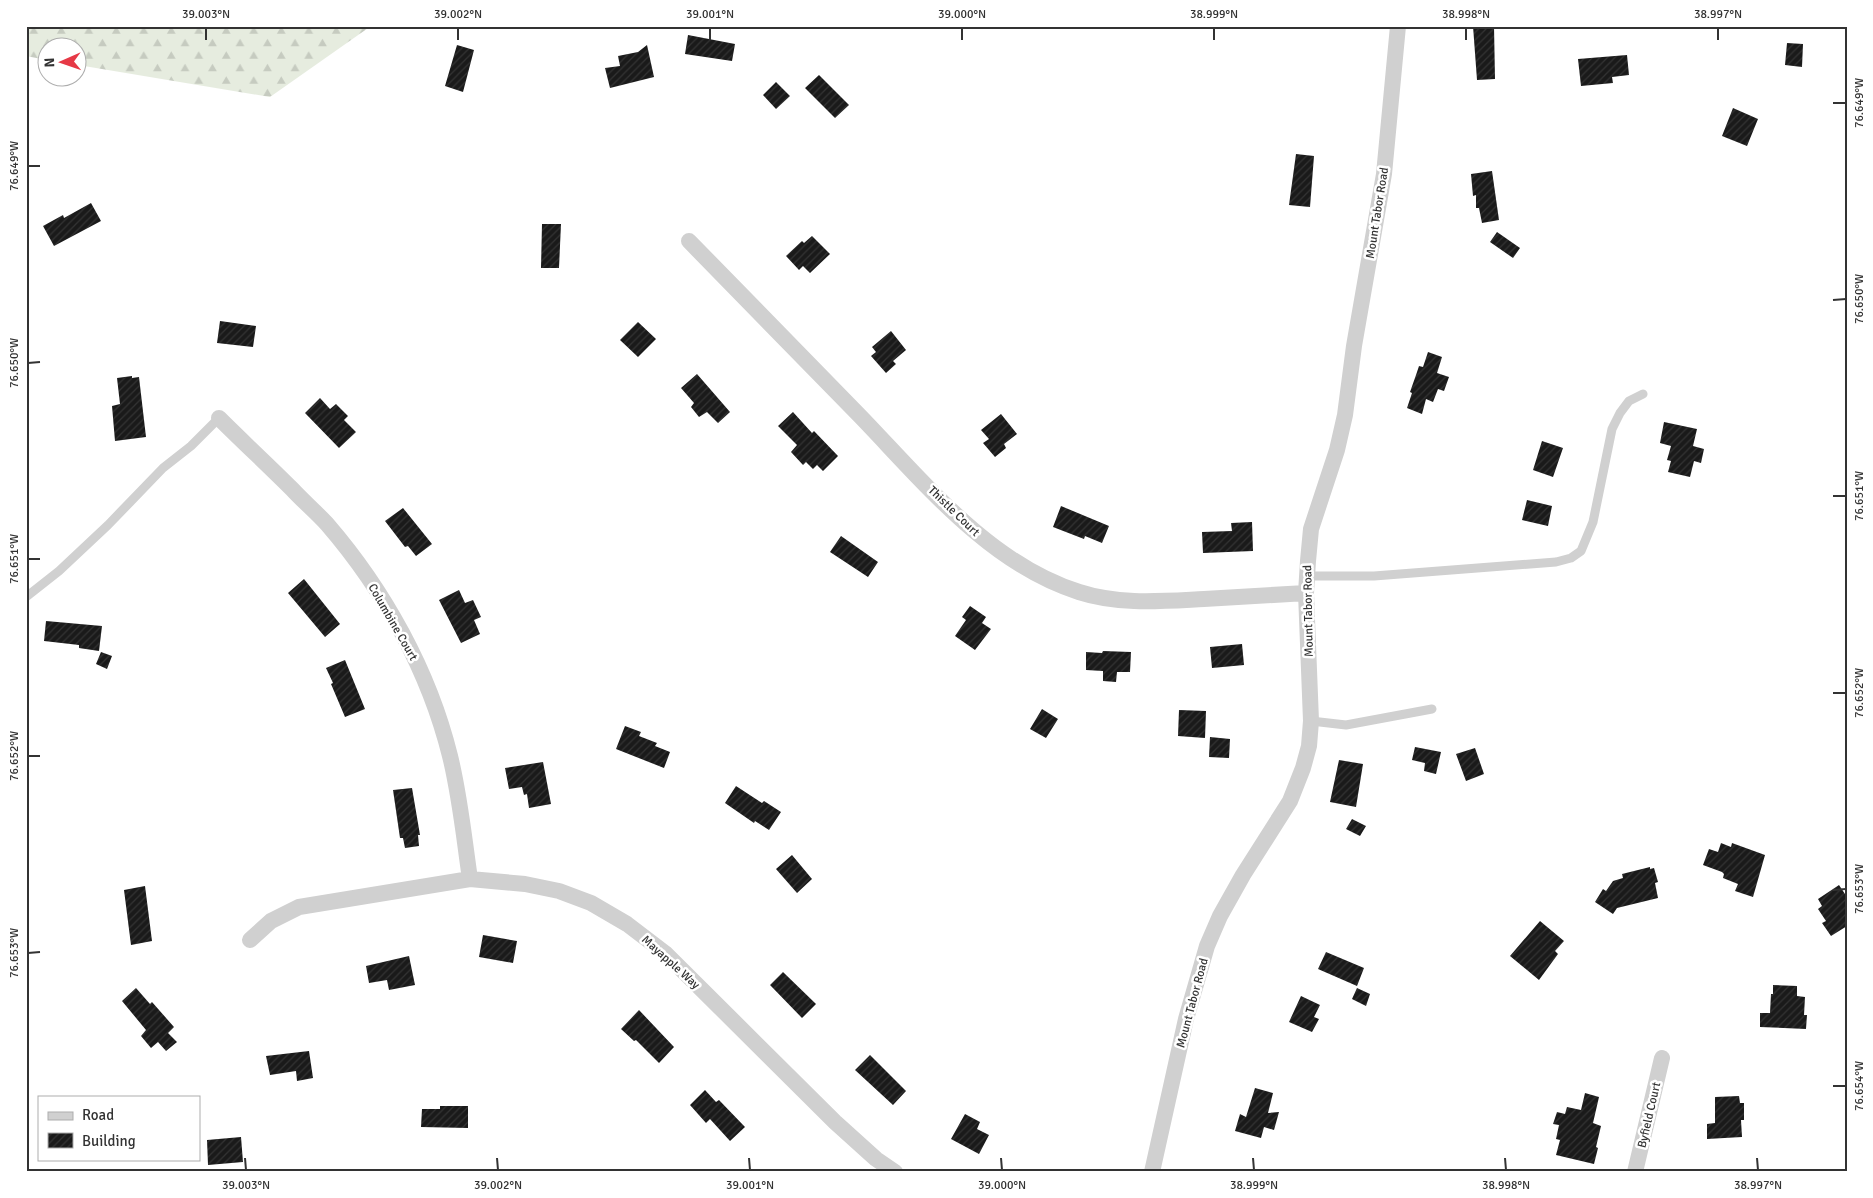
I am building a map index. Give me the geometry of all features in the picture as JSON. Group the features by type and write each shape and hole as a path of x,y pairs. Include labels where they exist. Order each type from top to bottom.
{"street":[{"name":"Mount Tabor Road","path":"1152,1172 1186,1019 1207,946 1220,916 1238,884 1290,801 1303,768 1309,746 1311,721 1306,585 1312,529 1337,450 1345,415 1354,346 1384,174 1398,26"},
{"name":"Thistle Court","path":"688,241 979,536 1007,556 1044,578 1079,592 1115,599 1145,602 1306,585"},
{"name":"Columbine Court","path":"219,418 326,523 372,584 396,622 420,670 437,712 450,755 458,793 470,879"},
{"name":"Mayapple Way","path":"250,940 271,921 300,907 470,879 525,884 559,891 591,903 627,924 665,953 835,1122 876,1160 895,1172"},
{"name":"Byfield Court","path":"1636,1172 1662,1058"}],"lane":[{"path":"1306,585 1383,576 1556,562 1571,558 1581,551 1593,522 1612,429 1629,401 1643,394"},
{"path":"26,597 66,564 163,468 191,446 219,418"},
{"path":"1311,721 1346,725 1432,709"}],"green space":[{"path":"26,26 371,26 270,97 88,67 88,38 38,38 38,58 26,56"}],"building":[{"path":"1473,26 1494,26 1495,79 1477,80"},
{"path":"688,35 735,44 732,61 685,54"},
{"path":"1787,43 1803,44 1802,67 1785,65"},
{"path":"457,45 474,50 463,92 445,86"},
{"path":"647,45 654,77 610,88 605,68 620,66 618,56 638,52"},
{"path":"1627,55 1629,75 1612,77 1613,83 1581,86 1578,59"},
{"path":"819,75 849,105 835,118 805,88"},
{"path":"776,82 790,96 776,109 763,95"},
{"path":"1733,108 1758,119 1747,146 1722,136"},
{"path":"1296,154 1314,156 1310,207 1289,205"},
{"path":"1492,171 1499,220 1482,223 1479,208 1476,208 1476,195 1473,196 1471,174"},
{"path":"91,203 101,221 54,246 43,226 63,215 64,218"},
{"path":"542,224 561,224 559,268 541,268"},
{"path":"1497,232 1520,248 1513,258 1490,242"},
{"path":"812,236 830,254 810,273 803,266 799,270 786,256 802,241 804,243"},
{"path":"220,321 256,326 253,347 217,343"},
{"path":"638,322 656,339 638,357 620,340"},
{"path":"891,331 906,350 893,361 896,364 886,373 871,356 876,352 872,347"},
{"path":"1428,352 1442,357 1437,373 1449,377 1444,391 1438,389 1433,402 1426,399 1422,414 1407,408 1412,393 1410,392 1419,366 1423,367"},
{"path":"697,374 730,412 718,423 707,412 699,417 691,407 694,403 681,388"},
{"path":"132,376 132,378 139,377 146,437 115,441 112,406 120,404 117,378"},
{"path":"320,398 330,409 336,404 348,416 344,420 356,432 339,448 305,413"},
{"path":"793,412 812,433 814,431 838,456 823,471 817,465 813,469 806,462 803,465 791,452 797,445 778,426"},
{"path":"1001,414 1017,434 1004,444 1006,448 995,457 983,443 989,439 981,430"},
{"path":"1664,422 1697,429 1693,446 1704,449 1701,463 1694,461 1690,477 1668,472 1671,461 1667,460 1671,446 1660,443"},
{"path":"1542,441 1563,448 1553,477 1533,470"},
{"path":"1527,500 1552,506 1548,526 1522,520"},
{"path":"1061,506 1109,526 1102,543 1085,536 1084,539 1053,527"},
{"path":"403,508 432,544 416,556 408,546 405,547 385,521"},
{"path":"1252,522 1253,551 1203,553 1202,532 1232,531 1231,523"},
{"path":"841,536 878,562 868,577 830,552"},
{"path":"304,579 340,624 325,637 288,593"},
{"path":"459,590 465,603 473,600 481,617 474,620 480,634 461,643 439,600"},
{"path":"970,606 986,617 982,623 991,629 975,650 955,636 966,620 962,617"},
{"path":"46,621 102,626 99,651 79,648 79,645 44,641"},
{"path":"1242,644 1244,665 1212,668 1210,647"},
{"path":"1103,651 1131,652 1130,672 1117,672 1116,682 1103,681 1103,671 1086,670 1086,652 1102,653"},
{"path":"101,652 112,656 107,669 96,664"},
{"path":"345,660 365,709 345,717 326,668"},
{"path":"1042,709 1058,719 1046,738 1030,729"},
{"path":"1179,710 1206,711 1205,738 1178,736"},
{"path":"625,726 641,732 639,736 657,743 655,746 670,752 664,768 616,749"},
{"path":"1210,737 1230,739 1229,758 1209,757"},
{"path":"1415,747 1441,752 1436,774 1424,771 1425,763 1412,760"},
{"path":"1475,748 1484,774 1466,781 1456,754"},
{"path":"1339,760 1363,764 1356,807 1330,802"},
{"path":"543,762 551,804 529,808 527,794 524,795 522,787 509,789 505,768"},
{"path":"736,786 762,803 764,801 781,812 769,830 755,821 754,823 725,803"},
{"path":"412,788 420,835 418,835 419,846 405,848 403,838 400,838 393,790"},
{"path":"1352,819 1366,826 1360,836 1346,829"},
{"path":"1721,843 1731,847 1732,843 1765,855 1753,897 1735,891 1738,884 1723,878 1724,874 1722,872 1703,865 1709,849 1718,852"},
{"path":"792,855 812,879 797,893 776,869"},
{"path":"1650,867 1650,869 1654,868 1658,882 1655,883 1658,898 1617,908 1613,914 1595,902 1603,889 1606,891 1613,881 1623,878 1622,874"},
{"path":"1839,885 1847,897 1847,926 1831,936 1822,923 1826,921 1818,909 1822,906 1818,899"},
{"path":"145,886 152,941 131,945 124,890"},
{"path":"1540,921 1564,941 1555,951 1558,954 1539,980 1510,956"},
{"path":"483,935 517,941 513,963 479,957"},
{"path":"1326,952 1364,968 1357,986 1318,969"},
{"path":"409,956 415,985 389,990 387,980 369,983 366,966"},
{"path":"783,972 816,1004 802,1018 770,985"},
{"path":"1773,985 1797,986 1797,996 1805,997 1804,1015 1807,1015 1806,1029 1760,1027 1760,1013 1770,1013"},
{"path":"136,988 150,1004 152,1002 174,1027 168,1033 177,1042 166,1051 158,1042 151,1048 141,1036 146,1030 122,1001"},
{"path":"1357,988 1370,994 1366,1006 1352,999"},
{"path":"1301,996 1320,1005 1314,1017 1319,1019 1312,1032 1289,1022"},
{"path":"639,1010 674,1047 659,1063 636,1040 634,1041 621,1029"},
{"path":"309,1051 313,1078 297,1081 296,1071 270,1075 266,1056"},
{"path":"870,1055 906,1091 893,1105 855,1070"},
{"path":"1255,1088 1273,1093 1268,1113 1279,1112 1274,1130 1264,1127 1261,1138 1235,1131 1240,1114 1246,1117"},
{"path":"705,1090 716,1102 719,1100 745,1127 730,1141 710,1119 706,1123 690,1105"},
{"path":"1585,1093 1599,1097 1593,1123 1601,1126 1594,1164 1556,1155 1560,1140 1556,1139 1559,1125 1553,1124 1557,1112 1565,1114 1567,1107 1581,1110"},
{"path":"1739,1096 1740,1103 1744,1103 1744,1120 1741,1120 1742,1137 1707,1139 1707,1124 1715,1123 1715,1097"},
{"path":"440,1106 468,1106 468,1128 421,1127 422,1109 440,1109"},
{"path":"965,1114 980,1122 977,1129 989,1135 979,1154 951,1139"},
{"path":"241,1137 243,1162 208,1165 207,1140"}]}
